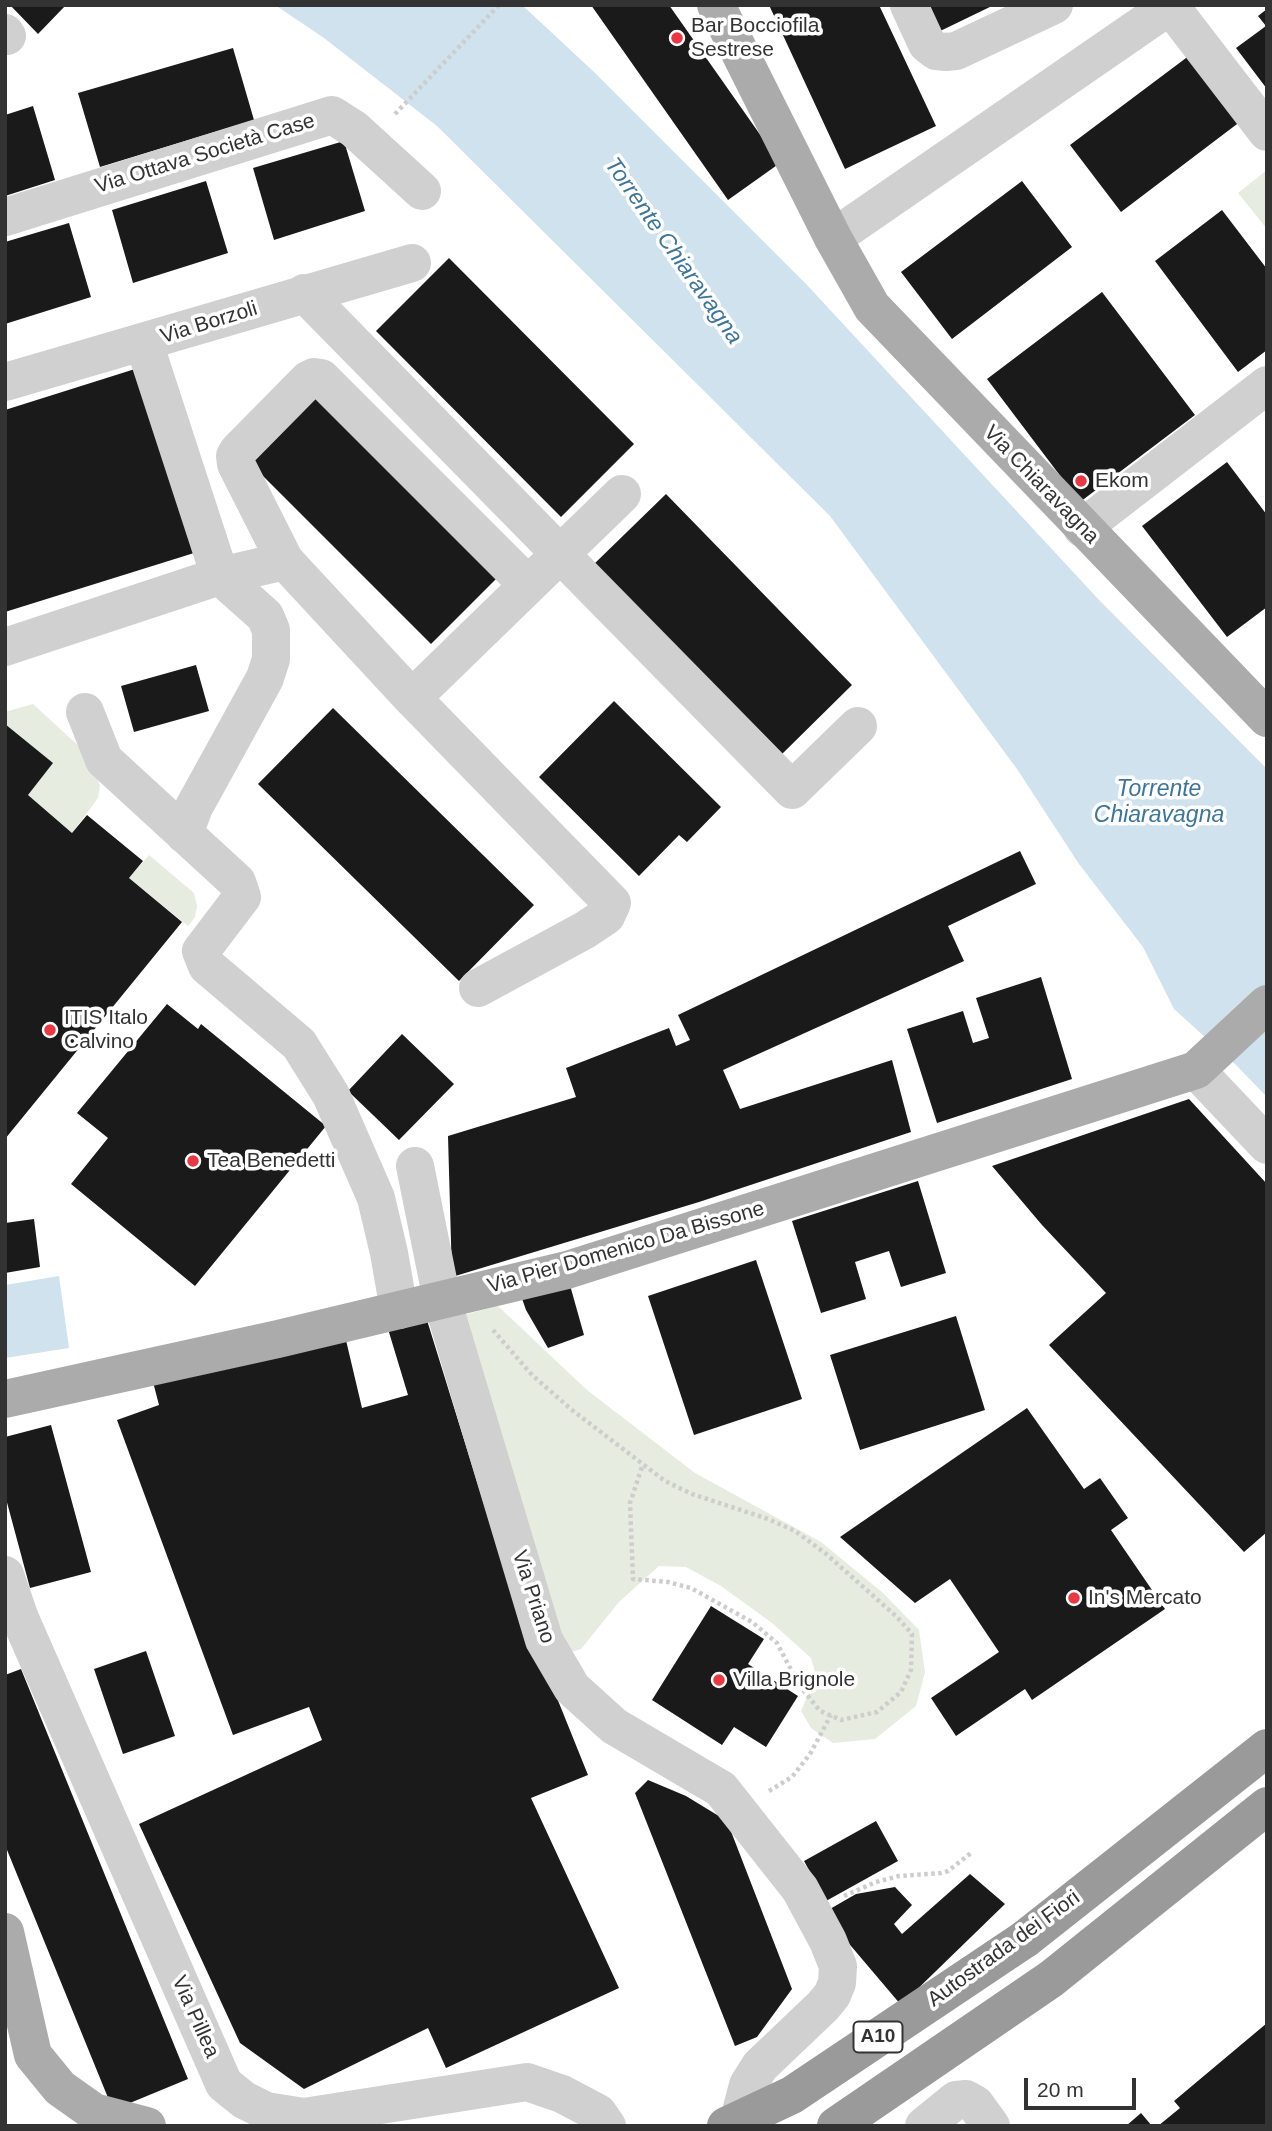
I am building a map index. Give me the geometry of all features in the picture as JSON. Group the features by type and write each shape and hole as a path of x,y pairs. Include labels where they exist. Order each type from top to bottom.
{"highway":[{"name":"Autostrada dei Fiori","path":"734,2117 792,2095 1025,1939 1267,1748"},
{"name":"A10","path":"836,2126 1051,1979 1267,1806"}],"main road":[{"name":"Via Chiaravagna","path":"716,5 833,238 872,306 1267,718"},
{"path":"1205,1062 1267,1004"},
{"name":"Via Pier Domenico Da Bissone","path":"5,1399 264,1343 567,1270 1164,1082 1205,1062"},
{"path":"5,1932 33,2055 60,2088 94,2112 147,2126"}],"street":[{"path":"909,5 927,44 936,51 946,52 956,51 1054,5"},
{"path":"833,238 1171,6 1267,132"},
{"name":"Via Ottava Società Case","path":"5,217 332,115 354,129 422,191"},
{"name":"Via Borzoli","path":"5,382 412,263"},
{"path":"304,293 792,790 858,726"},
{"path":"144,343 220,576 265,616 271,630 271,660 265,678 194,807 184,834"},
{"path":"478,988 585,930 606,916 612,903 412,698 285,561 236,464 235,456 308,380 321,378 527,584"},
{"path":"1082,528 1267,385"},
{"path":"412,698 622,494"},
{"path":"5,648 220,576 285,561"},
{"path":"85,712 104,760 237,882 242,897 201,951 207,965 299,1044 331,1095 376,1198 389,1253 398,1310"},
{"path":"1205,1062 1267,1145"},
{"name":"Via Priano","path":"415,1166 457,1296 544,1640 572,1688 614,1726 721,1789 800,1889 838,1966 837,1983 832,1995 760,2066 748,2084 734,2117"},
{"name":"Via Pillea","path":"5,1575 19,1616 224,2084 244,2100 266,2111 304,2117 527,2082 562,2094 598,2113 607,2126"},
{"path":"924,2126 956,2100 966,2099 975,2104 991,2126"}],"path":[{"path":"393,116 499,5"},
{"path":"457,1296 480,1311 490,1327 532,1375 572,1410 643,1464 665,1481 692,1494 768,1519 795,1531 825,1553 897,1616 912,1634 911,1671 901,1692 877,1712 841,1720 831,1716 820,1711 799,1685 777,1643 752,1622 691,1588 668,1582 633,1579 630,1503 643,1464"},
{"path":"738,1810 792,1777 810,1754 831,1716"},
{"path":"813,1914 851,1892 876,1882 899,1876 948,1871 971,1853"}],"shaded area":[{"path":"1267,170 1267,229 1238,193"},
{"path":"33,704 81,748 100,786 98,798 72,833 28,795 53,763 5,724 5,712"},
{"path":"149,855 194,893 197,906 195,917 188,926 129,878"},
{"path":"498,1306 587,1390 695,1473 821,1542 883,1593 919,1630 925,1672 916,1706 875,1739 833,1743 811,1728 801,1711 816,1676 811,1658 772,1623 721,1586 686,1567 659,1566 619,1602 581,1649 565,1654 460,1316"}],"water":[{"name":"Torrente Chiaravagna","path":"275,5 522,5 593,71 807,285 1100,601 1267,769 1267,1097 1174,1009 1143,947 1079,864 1017,769 830,516 437,126 324,38"},
{"path":"59,1276 69,1348 5,1358 5,1285"}],"building":[{"path":"10,5 66,5 38,34"},
{"path":"591,5 669,5 780,163 728,200"},
{"path":"769,5 879,5 936,126 845,169"},
{"path":"918,5 994,5 932,35"},
{"path":"1267,9 1267,89 1236,48 1266,26 1258,16"},
{"path":"233,48 254,120 100,167 78,93"},
{"path":"1190,55 1241,121 1121,212 1070,145"},
{"path":"33,106 55,180 5,196 5,115"},
{"path":"344,141 365,211 274,240 253,168"},
{"path":"206,181 228,253 133,283 112,210"},
{"path":"1022,181 1072,247 952,339 901,272"},
{"path":"1222,210 1267,269 1267,350 1238,372 1155,261"},
{"path":"69,223 91,297 5,324 5,242"},
{"path":"449,258 634,444 561,517 376,331"},
{"path":"1102,292 1195,415 1080,502 987,379"},
{"path":"135,369 194,553 5,612 5,410"},
{"path":"316,385 503,572 431,644 244,457"},
{"path":"1227,462 1267,515 1267,607 1227,637 1142,526"},
{"path":"666,494 852,685 779,757 592,566"},
{"path":"196,665 209,711 134,732 121,686"},
{"path":"614,701 721,807 687,842 679,835 639,876 539,777"},
{"path":"333,708 534,905 459,981 258,784"},
{"name":"ITIS Italo Calvino","path":"5,724 53,763 28,795 72,833 87,815 143,861 129,878 182,922 5,1139"},
{"path":"1020,851 1036,884 948,926 964,961 723,1070 740,1109 892,1060 911,1132 699,1202 452,1277 448,1136 576,1097 566,1068 669,1028 676,1046 690,1040 678,1015"},
{"path":"1041,977 1072,1079 937,1123 907,1029 963,1011 973,1043 989,1038 976,998"},
{"name":"Tea Benedetti","path":"167,1004 198,1029 201,1024 326,1126 195,1286 71,1184 108,1138 77,1113"},
{"path":"402,1034 454,1084 399,1140 348,1091"},
{"path":"1189,1099 1267,1184 1267,1532 1244,1552 1049,1345 1106,1293 1042,1225 992,1166"},
{"path":"918,1181 946,1273 901,1287 889,1251 855,1262 866,1299 821,1313 792,1221"},
{"path":"34,1219 40,1267 5,1273 5,1223"},
{"path":"756,1260 802,1399 694,1435 648,1296"},
{"path":"566,1271 584,1335 548,1348 526,1310 518,1287"},
{"path":"956,1316 985,1410 860,1450 830,1355"},
{"path":"426,1317 501,1559 588,1775 531,1798 619,1988 446,2068 428,2028 304,2089 240,2043 139,1824 322,1740 309,1707 233,1735 117,1420 159,1405 153,1382 345,1336 362,1408 408,1395 388,1329"},
{"path":"1027,1408 1084,1489 1100,1478 1128,1518 1111,1530 1165,1609 1032,1700 1025,1689 956,1736 931,1698 999,1652 950,1579 915,1603 840,1537"},
{"path":"51,1425 91,1572 30,1588 5,1495 5,1437"},
{"name":"Villa Brignole","path":"711,1606 764,1639 748,1664 798,1696 766,1747 734,1727 722,1745 652,1700"},
{"path":"146,1651 175,1736 123,1754 94,1669"},
{"path":"21,1669 188,2079 113,2110 5,1845 5,1675"},
{"path":"648,1780 686,1796 727,1821 792,1989 757,2037 735,2046 635,1793"},
{"path":"876,1821 898,1861 826,1901 804,1861"},
{"path":"970,1874 1005,1904 901,2005 823,1913 856,1894 895,1887 912,1905 894,1924 902,1934"},
{"path":"1267,2023 1267,2126 1158,2126 1180,2108 1174,2101"},
{"path":"1141,2113 1152,2126 1126,2126"}],"place":[{"name":"Bar Bocciofila Sestrese","path":"677,38"},
{"name":"Ekom","path":"1081,481"},
{"name":"ITIS Italo Calvino","path":"50,1030"},
{"name":"Tea Benedetti","path":"193,1161"},
{"name":"In's Mercato","path":"1074,1598"},
{"name":"Villa Brignole","path":"719,1680"}]}
